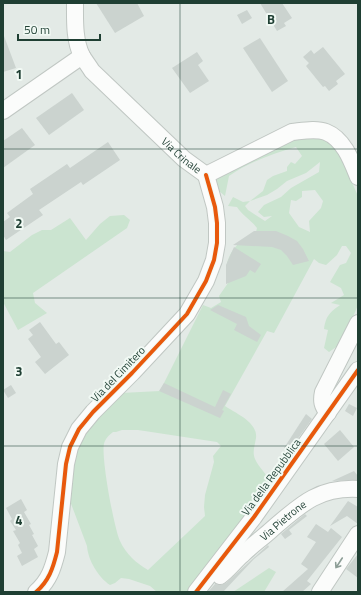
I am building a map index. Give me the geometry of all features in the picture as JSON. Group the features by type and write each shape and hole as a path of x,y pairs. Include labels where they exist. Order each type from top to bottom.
{"street":[{"name":"Via Crinale","path":"75,3 75,26 78,41 82,56 92,71 184,159 206,175 292,132 306,130 326,132 337,140 351,159 358,178"},
{"path":"3,111 82,56"},
{"name":"Via del Cimitero","path":"36,592 46,582 55,561 66,464 70,448 79,430 93,412 187,314 206,281 214,260 217,243 215,207 206,175"},
{"path":"328,413 323,407 323,392 358,323"},
{"name":"Via della Repubblica","path":"196,592 254,516 358,370"},
{"name":"Via Pietrone","path":"220,576 227,571 242,554 298,506 320,494 338,490 358,489"},
{"path":"320,592 358,534"}],"green space":[{"path":"302,135 326,138 338,151 358,196 358,305 342,343 329,352 324,348 328,330 324,329 325,325 329,315 340,305 331,303 344,295 341,288 330,282 340,265 346,263 351,253 346,246 342,246 337,255 326,265 319,263 314,259 274,333 267,331 225,406 250,423 256,432 254,456 270,483 187,592 157,592 150,586 121,578 110,585 101,578 89,557 87,546 70,501 72,449 79,437 121,393 160,391 203,305 211,308 221,302 219,296 228,283 226,266 232,252 236,246 248,236 256,232 257,228 241,213 237,207 228,206 233,197 243,202 250,201 263,191 267,180 287,171 287,167 291,162 295,164 302,156 296,147 270,155 236,171 229,176 225,196 219,191 215,182 220,175","holes":["320,162 319,172 291,188 281,197 264,205 258,212 264,217 272,216 265,221 248,210 245,206 250,201 267,195 287,181 306,173","315,190 323,201 321,208 309,221 310,232 299,227 289,213 291,200 296,201 302,197 302,191","122,430 138,430 217,442 221,446 213,456 214,462 205,495 205,516 148,570 128,554 117,534 104,463 104,444 106,439 113,432"]},
{"path":"124,215 130,220 127,228 33,293 35,303 47,313 18,330 3,302 3,251 10,252 32,235 42,230 51,230 70,218 86,240 100,224 110,216"},
{"path":"269,568 276,572 264,592 233,592"}],"building":[{"path":"96,3 137,3 144,16 115,33"},
{"path":"260,3 282,3 292,18 284,23 286,26 277,31"},
{"path":"247,10 252,18 242,24 237,15"},
{"path":"4,36 16,68 3,72 3,37"},
{"path":"260,38 288,81 272,92 243,48"},
{"path":"323,47 345,74 336,81 338,84 329,91 325,86 323,87 306,66 309,63 303,57 311,50 314,54"},
{"path":"197,52 203,61 198,65 209,81 190,93 172,68"},
{"path":"72,93 84,110 49,135 36,118"},
{"path":"22,128 35,145 3,168 3,141"},
{"path":"108,142 120,160 83,185 81,182 39,210 43,215 6,240 3,235 3,222 10,217 7,213 33,194 30,189 67,164 70,168"},
{"path":"254,231 276,231 288,236 297,241 309,261 293,265 281,250 272,247 233,245"},
{"path":"234,247 261,264 255,273 250,270 246,276 226,284 226,265"},
{"path":"218,305 246,317 249,326 261,335 257,342 234,330 237,324 210,310"},
{"path":"40,322 56,344 59,342 69,355 45,374 35,362 41,357 28,339 33,335 29,330"},
{"path":"164,383 215,407 223,390 231,394 222,410 224,411 220,418 159,391"},
{"path":"11,385 16,393 8,398 3,390"},
{"path":"349,404 357,408 353,416 345,411"},
{"path":"306,414 312,419 289,451 284,448"},
{"path":"340,430 354,447 338,461 324,444"},
{"path":"354,471 358,476 358,480 332,481"},
{"path":"21,499 27,510 24,512 31,524 29,525 34,534 32,535 38,546 34,549 38,557 22,566 17,556 22,553 18,545 20,543 13,531 16,530 10,521 12,519 6,508"},
{"path":"348,501 358,507 358,524 347,516 330,526"},
{"path":"305,514 307,516 289,530 292,534 285,539 281,534"},
{"path":"316,524 328,532 331,528 342,537 307,581 311,584 302,592 282,592 308,569 301,564 316,542 307,537"},
{"path":"268,545 269,547 254,559 223,592 208,592 215,584 221,585 226,583"},
{"path":"358,554 358,578 346,569"}],"cycle path":[{"path":"36,592 47,579 52,569 57,552 66,464 70,447 79,429 93,412 187,314 206,281 214,260 217,243 215,207 206,175"},
{"path":"196,592 254,517 358,370"}]}
